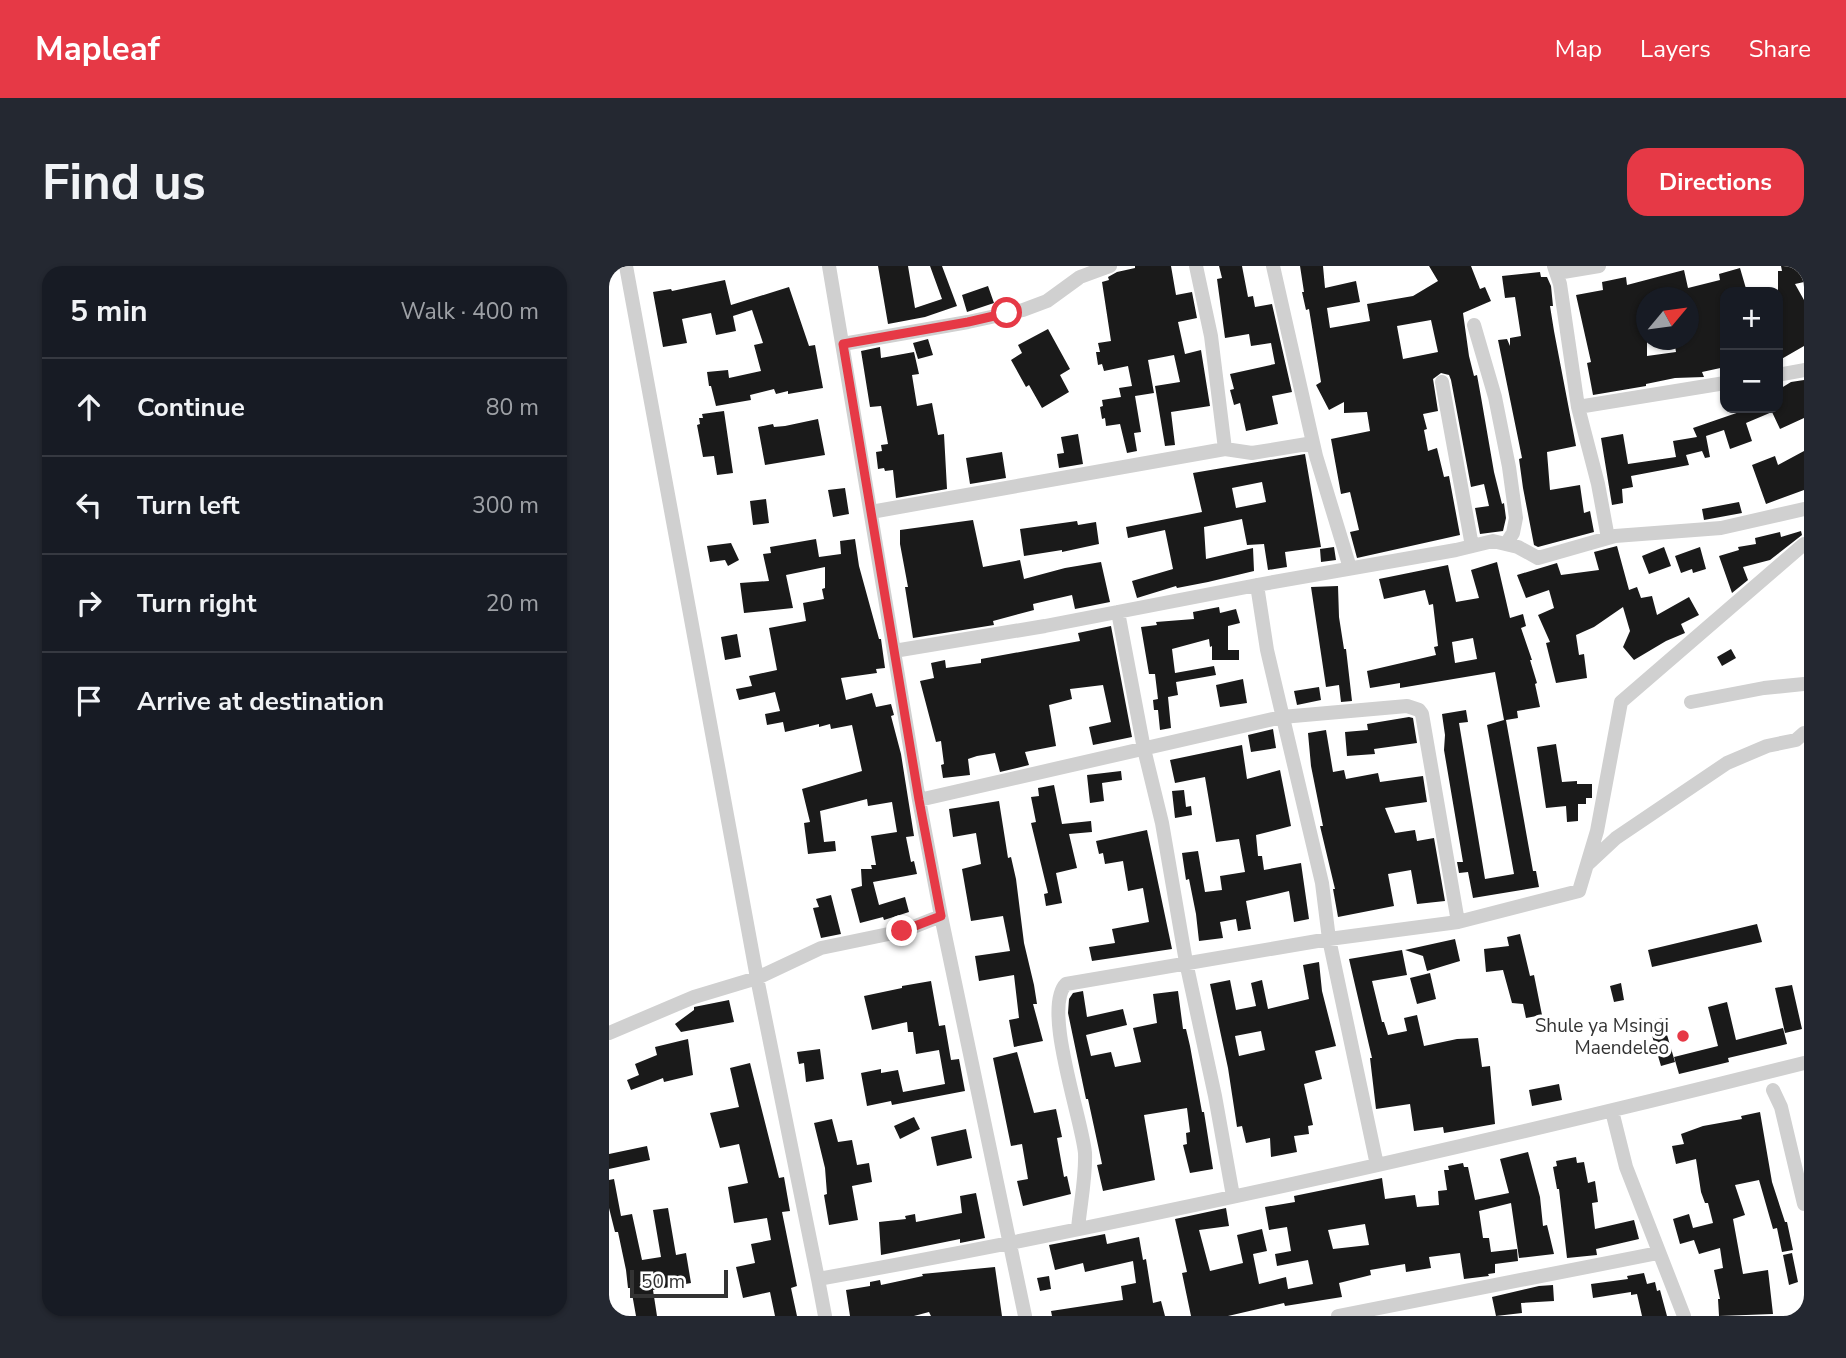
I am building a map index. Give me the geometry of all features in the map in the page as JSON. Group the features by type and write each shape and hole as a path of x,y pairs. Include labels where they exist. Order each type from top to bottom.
{"street":[{"path":"626,266 757,978 825,1316"},
{"path":"829,266 919,800 1025,1316"},
{"path":"843,344 1023,310 1047,301 1080,277 1110,266"},
{"path":"1196,266 1210,336 1225,449"},
{"path":"1273,266 1279,282 1313,443 1350,568"},
{"path":"1599,266 1555,269 1560,284 1577,407 1598,484 1608,538"},
{"path":"1474,325 1495,397 1509,467 1516,517 1513,533 1506,544"},
{"path":"1783,374 1804,370"},
{"path":"1442,382 1472,546"},
{"path":"1577,407 1720,384"},
{"path":"871,512 1225,449 1252,453 1313,443"},
{"path":"894,651 1118,612 1493,541 1518,547 1538,558 1608,538 1721,528 1804,509"},
{"path":"1078,1229 1085,1153 1061,1038 1059,1000 1062,989 1074,981 1186,962 1458,922 1579,891 1597,831 1621,702 1804,544"},
{"path":"1257,585 1267,650 1322,883 1329,939 1377,1164"},
{"path":"1118,612 1144,749 1162,823 1186,962 1233,1196"},
{"path":"1691,702 1764,688 1804,684"},
{"path":"919,800 1282,717 1407,706 1419,710 1422,714 1458,922"},
{"path":"1587,865 1616,838 1727,763 1767,746 1795,740 1804,733"},
{"path":"609,1033 694,997 757,978 821,948 902,931 941,916"},
{"path":"818,1279 1009,1245 1233,1196 1612,1111 1804,1063"},
{"path":"1773,1090 1781,1107 1804,1204"},
{"path":"1612,1111 1626,1167 1684,1316"},
{"path":"1338,1316 1658,1253"}],"building":[{"path":"878,266 908,266 915,308 942,299 930,266 942,266 957,306 925,317 888,324"},
{"path":"1135,266 1171,266 1176,295 1192,292 1197,318 1178,322 1185,354 1201,350 1210,406 1171,412 1175,445 1165,446 1155,386 1180,382 1174,355 1148,360 1154,393 1135,396 1141,432 1134,433 1137,451 1127,453 1120,424 1106,426 1100,407 1103,406 1102,400 1121,397 1119,388 1132,386 1128,366 1104,371 1102,364 1098,365 1096,352 1100,352 1098,343 1111,341 1102,282 1109,280 1108,277 1117,272"},
{"path":"1219,266 1242,266 1248,297 1253,296 1255,307 1272,304 1292,392 1272,396 1278,424 1246,431 1240,403 1234,405 1230,374 1275,364 1271,343 1251,346 1249,334 1225,338 1217,279 1222,278"},
{"path":"1300,266 1323,266 1325,288 1356,281 1360,302 1327,308 1330,328 1370,321 1367,304 1413,296 1438,281 1429,266 1471,266 1480,289 1485,287 1491,301 1463,313 1469,356 1474,376 1477,375 1494,472 1502,504 1504,503 1506,518 1503,531 1480,534 1475,508 1489,506 1484,484 1471,487 1451,380 1449,375 1441,373 1433,379 1438,411 1423,414 1427,429 1424,430 1428,451 1437,448 1444,477 1449,476 1460,535 1357,558 1350,532 1359,530 1350,492 1341,494 1331,439 1370,431 1367,412 1344,413 1344,402 1329,410 1316,385 1321,382","holes":["1431,320 1438,352 1403,359 1397,326"]},
{"path":"1781,266 1804,266 1804,282 1795,284 1804,300 1804,346 1783,358 1783,287 1778,287 1778,271 1782,271"},
{"path":"1740,268 1746,287 1720,287 1720,368 1702,372 1704,377 1675,378 1593,395 1587,363 1591,362 1576,295 1603,290 1602,282 1626,277 1627,285 1684,270 1688,287 1636,287 1636,350 1647,350 1647,356 1676,350 1699,350 1699,287 1692,287 1720,280 1719,274"},
{"path":"1540,272 1541,277 1547,277 1551,286 1553,306 1550,306 1576,446 1547,452 1550,490 1580,485 1584,513 1590,511 1594,532 1538,547 1534,545 1519,459 1522,458 1498,340 1507,339 1510,346 1510,338 1521,336 1515,297 1505,298 1502,276"},
{"path":"725,280 731,305 789,287 809,346 815,345 823,388 788,394 788,391 776,394 774,389 750,395 751,400 716,406 707,372 728,370 729,378 761,371 754,345 763,343 752,310 733,316 736,331 716,335 711,313 682,319 687,343 663,347 653,292 672,291"},
{"path":"988,286 994,303 967,312 962,295"},
{"path":"1048,329 1070,369 1060,375 1069,392 1042,408 1011,360 1022,353 1018,345"},
{"path":"928,339 933,355 918,359 913,343"},
{"path":"880,347 881,358 914,352 919,374 912,375 917,406 932,403 938,435 944,434 947,489 896,498 893,470 878,469 876,452 882,451 881,445 888,444 881,406 870,407 861,351"},
{"path":"1804,380 1804,418 1780,429 1772,413 1783,413 1783,387 1791,382"},
{"path":"724,411 733,473 717,475 714,456 703,457 697,425 700,424 699,418 703,418 702,414"},
{"path":"1736,413 1770,413 1746,423 1752,441 1730,449 1724,430 1706,436 1710,457 1705,458 1702,451 1686,455 1689,465 1631,476 1633,487 1622,489 1623,503 1612,505 1601,438 1623,434 1628,464 1676,457 1673,441 1697,437 1693,428"},
{"path":"818,419 825,455 765,465 758,427 773,424 774,427 785,426"},
{"path":"1078,434 1083,464 1059,468 1057,454 1064,453 1061,437"},
{"path":"1804,451 1804,490 1766,504 1752,465 1775,456 1778,465"},
{"path":"1002,452 1006,478 970,484 966,458"},
{"path":"1305,454 1321,547 1285,552 1287,567 1268,570 1264,544 1247,545 1242,519 1204,527 1206,559 1253,548 1254,571 1177,588 1176,586 1137,598 1132,581 1173,569 1165,530 1128,538 1126,527 1202,512 1193,473","holes":["1262,482 1266,502 1236,508 1232,488"]},
{"path":"845,488 849,514 833,517 828,490"},
{"path":"766,499 769,523 753,525 750,501"},
{"path":"1739,502 1742,513 1704,520 1702,509"},
{"path":"973,520 983,567 1020,560 1024,579 1101,562 1110,602 1075,609 1072,595 1033,604 1034,610 993,621 994,625 913,638 900,530"},
{"path":"1077,521 1078,525 1096,522 1099,544 1024,556 1020,529"},
{"path":"1801,531 1802,535 1770,560 1743,567 1748,580 1732,593 1719,556 1739,550 1738,547 1756,544 1755,538 1780,532 1781,537"},
{"path":"816,539 819,557 841,554 840,541 855,539 859,566 881,639 885,668 876,669 877,673 841,678 846,700 872,693 876,707 891,704 894,715 891,716 901,754 914,836 906,837 911,862 914,861 917,874 873,882 879,905 905,897 909,912 884,920 883,917 860,923 851,889 862,886 861,869 872,869 871,865 876,865 871,836 897,832 892,802 868,806 867,799 820,811 824,842 835,841 836,851 808,854 804,823 810,822 802,789 862,771 852,725 831,729 830,724 819,727 819,724 785,732 783,722 767,725 765,714 780,711 775,692 739,700 736,689 752,686 749,676 777,670 769,628 806,621 803,603 824,599 822,589 825,588 825,567 786,575 793,608 744,613 740,583 769,581 763,554 771,553 770,547"},
{"path":"731,543 739,560 728,566 725,560 710,562 707,546"},
{"path":"1617,546 1629,590 1637,587 1641,598 1652,596 1657,615 1689,597 1699,615 1681,624 1685,633 1634,660 1623,647 1630,631 1623,607 1594,627 1576,635 1579,655 1584,654 1587,678 1556,683 1546,643 1550,642 1538,615 1554,608 1549,590 1526,598 1517,575 1557,563 1561,575 1599,570 1594,552"},
{"path":"1334,547 1336,560 1321,562 1320,549"},
{"path":"1664,547 1671,566 1649,574 1642,556"},
{"path":"1700,547 1706,569 1693,573 1692,569 1681,573 1675,556"},
{"path":"1497,562 1510,618 1523,614 1526,626 1521,628 1532,660 1540,707 1517,711 1518,718 1506,720 1533,871 1536,871 1539,887 1473,898 1468,872 1459,873 1457,862 1463,862 1444,750 1442,714 1466,710 1468,722 1459,723 1485,879 1514,874 1487,725 1504,720 1495,672 1400,688 1400,683 1370,688 1367,671 1436,655 1434,647 1438,646 1433,604 1429,605 1425,590 1384,599 1379,579 1448,565 1456,602 1479,598 1471,570","holes":["1473,638 1477,659 1455,663 1452,642"]},
{"path":"1338,586 1339,617 1352,701 1341,702 1339,685 1326,687 1311,587"},
{"path":"1219,607 1220,613 1236,609 1240,623 1228,626 1228,650 1239,650 1239,660 1212,660 1209,639 1172,649 1175,673 1214,666 1216,675 1176,682 1178,695 1168,697 1171,728 1160,730 1158,710 1154,710 1153,700 1158,699 1155,674 1149,674 1141,627 1157,625 1156,622 1194,619 1193,612"},
{"path":"1111,626 1132,737 1093,745 1089,727 1111,722 1103,685 1070,689 1072,699 1049,705 1056,746 1025,752 1029,765 1000,772 995,753 968,759 970,775 943,778 941,741 936,742 920,681 934,678 931,663 945,660 946,668 981,663 981,659 1080,641 1078,633"},
{"path":"737,634 741,657 725,660 721,637"},
{"path":"1731,649 1736,658 1722,666 1717,657"},
{"path":"1243,679 1247,703 1220,707 1216,685"},
{"path":"1319,687 1321,700 1297,705 1294,691"},
{"path":"1413,718 1417,743 1374,749 1375,754 1347,756 1345,732 1368,730 1367,724"},
{"path":"1273,729 1276,748 1251,752 1248,735"},
{"path":"1326,730 1333,772 1344,770 1346,779 1378,773 1380,782 1423,776 1427,802 1385,808 1395,833 1415,830 1417,841 1434,838 1445,901 1417,904 1411,870 1388,874 1394,906 1338,917 1335,889 1320,826 1323,826 1311,766 1308,733"},
{"path":"1556,744 1562,782 1592,784 1592,798 1586,798 1586,804 1578,804 1578,821 1567,822 1566,806 1546,808 1537,747"},
{"path":"1242,745 1247,779 1280,770 1291,826 1256,835 1258,856 1262,856 1264,870 1301,863 1309,919 1294,922 1289,891 1246,901 1251,929 1238,931 1236,919 1220,922 1223,938 1199,941 1196,914 1189,879 1186,880 1182,853 1198,851 1205,892 1222,890 1220,876 1245,872 1239,839 1216,842 1205,777 1175,783 1170,760"},
{"path":"1121,771 1122,780 1102,783 1104,801 1090,803 1087,775"},
{"path":"1054,785 1062,824 1091,821 1092,832 1069,834 1077,868 1056,873 1062,903 1046,906 1044,894 1048,893 1031,823 1036,822 1031,797 1039,796 1038,788"},
{"path":"1184,790 1186,807 1191,806 1192,815 1175,818 1172,791"},
{"path":"999,801 1008,858 1011,857 1016,879 1024,943 1034,985 1037,1004 1033,1004 1043,1041 1014,1047 1009,1020 1019,1018 1014,975 979,981 975,956 1010,951 1003,916 971,921 962,869 981,864 976,833 953,837 949,809"},
{"path":"1147,830 1172,949 1092,961 1089,947 1115,943 1112,929 1149,922 1143,888 1128,891 1123,861 1105,864 1103,853 1099,854 1096,841"},
{"path":"831,895 841,934 821,938 813,908 819,907 816,899"},
{"path":"1757,924 1762,942 1652,967 1648,950"},
{"path":"1520,934 1530,976 1534,975 1542,1015 1526,1018 1523,1004 1512,1003 1503,970 1486,972 1484,949 1509,946 1507,937"},
{"path":"1455,939 1460,961 1427,971 1423,956 1405,950"},
{"path":"1402,950 1407,975 1372,981 1388,1035 1407,1031 1404,1018 1417,1015 1424,1046 1478,1038 1482,1067 1490,1066 1495,1124 1444,1133 1443,1127 1414,1131 1410,1104 1376,1109 1372,1058 1349,959"},
{"path":"1319,962 1322,991 1336,1046 1315,1051 1322,1079 1304,1084 1313,1125 1308,1126 1309,1134 1294,1136 1297,1152 1271,1157 1270,1138 1246,1143 1242,1126 1237,1127 1228,1068 1210,984 1230,980 1236,1010 1256,1006 1251,983 1262,980 1268,1009 1309,999 1303,965","holes":["1261,1031 1265,1050 1239,1056 1235,1036"]},
{"path":"1430,973 1436,999 1417,1004 1410,978"},
{"path":"931,981 939,1026 945,1025 951,1060 959,1059 965,1091 892,1105 891,1101 867,1106 861,1073 881,1069 881,1073 898,1070 903,1092 945,1084 939,1050 916,1054 913,1032 908,1032 907,1022 872,1030 864,996"},
{"path":"1621,983 1624,1000 1614,1002 1610,986"},
{"path":"1792,985 1802,1029 1785,1033 1775,988"},
{"path":"1083,991 1087,1017 1123,1009 1127,1025 1086,1035 1091,1056 1111,1052 1115,1067 1141,1062 1133,1028 1157,1023 1153,994 1178,991 1183,1029 1186,1029 1190,1046 1213,1169 1190,1173 1183,1145 1187,1144 1186,1133 1190,1132 1187,1108 1144,1115 1155,1180 1103,1191 1097,1165 1102,1164 1068,1013 1069,999 1073,993"},
{"path":"729,1000 734,1022 681,1032 675,1024 694,1010 694,1007"},
{"path":"1727,1002 1736,1040 1783,1028 1787,1044 1728,1058 1729,1062 1679,1074 1674,1057 1718,1046 1708,1007"},
{"path":"1662,1018 1675,1062 1661,1066 1648,1022"},
{"path":"688,1039 693,1075 664,1082 663,1078 631,1090 627,1080 639,1075 635,1064 657,1055 655,1047"},
{"path":"820,1049 824,1079 806,1082 804,1063 799,1064 797,1052"},
{"path":"1017,1052 1034,1113 1056,1109 1062,1137 1057,1138 1064,1177 1067,1176 1071,1194 1023,1206 1017,1181 1028,1179 1022,1144 1011,1146 993,1058"},
{"path":"750,1063 779,1178 784,1177 790,1211 782,1212 797,1286 791,1288 797,1316 775,1316 770,1292 743,1298 736,1267 755,1263 751,1244 771,1240 767,1218 734,1223 728,1187 748,1183 739,1144 720,1148 710,1113 739,1107 730,1068"},
{"path":"1559,1084 1562,1100 1532,1106 1529,1090"},
{"path":"1760,1112 1772,1182 1787,1222 1793,1250 1782,1252 1777,1228 1773,1229 1759,1180 1735,1185 1745,1215 1733,1219 1743,1274 1768,1270 1773,1314 1719,1316 1720,1299 1714,1270 1723,1268 1720,1248 1699,1254 1694,1240 1680,1244 1673,1219 1689,1214 1693,1228 1713,1223 1708,1203 1705,1203 1701,1192 1696,1159 1676,1164 1672,1146 1684,1144 1681,1134"},
{"path":"914,1117 920,1129 900,1139 894,1126"},
{"path":"832,1119 838,1142 852,1140 857,1165 869,1163 872,1182 852,1186 858,1220 829,1225 824,1195 827,1194 825,1168 814,1123"},
{"path":"966,1129 972,1158 937,1166 931,1137"},
{"path":"647,1146 650,1160 609,1169 609,1154"},
{"path":"1528,1152 1540,1197 1543,1226 1547,1225 1554,1254 1519,1258 1511,1203 1479,1211 1483,1238 1489,1238 1491,1252 1517,1249 1518,1261 1495,1264 1495,1273 1488,1274 1489,1276 1464,1279 1460,1253 1429,1257 1431,1268 1406,1272 1405,1264 1370,1270 1371,1275 1339,1283 1342,1297 1285,1306 1284,1303 1228,1316 1191,1316 1182,1273 1187,1272 1175,1219 1226,1208 1229,1226 1199,1230 1210,1271 1243,1263 1237,1235 1262,1229 1267,1251 1253,1254 1259,1284 1286,1277 1288,1289 1313,1284 1308,1260 1277,1266 1275,1254 1291,1251 1287,1227 1269,1230 1265,1207 1295,1202 1294,1196 1382,1178 1385,1199 1415,1195 1417,1207 1439,1205 1438,1191 1447,1190 1444,1170 1449,1170 1448,1166 1463,1163 1464,1167 1468,1167 1475,1200 1509,1193 1500,1159","holes":["1365,1224 1369,1245 1333,1249 1328,1230"]},
{"path":"1576,1157 1577,1163 1584,1162 1588,1183 1595,1181 1598,1202 1592,1203 1595,1229 1634,1220 1639,1239 1596,1249 1597,1255 1567,1258 1559,1189 1553,1167 1557,1166 1556,1161"},
{"path":"614,1179 621,1216 632,1214 642,1260 661,1257 653,1210 668,1208 676,1255 686,1253 691,1283 653,1290 657,1316 636,1316 618,1232 615,1232 609,1208 609,1180"},
{"path":"976,1193 985,1238 960,1243 960,1239 881,1255 879,1222 906,1219 905,1216 915,1214 916,1222 962,1213 960,1196"},
{"path":"1105,1234 1107,1244 1139,1237 1143,1260 1146,1259 1153,1303 1161,1301 1165,1316 1052,1316 1051,1311 1123,1300 1121,1286 1136,1283 1133,1261 1085,1272 1083,1263 1055,1270 1049,1245"},
{"path":"1792,1253 1798,1282 1789,1285 1783,1255"},
{"path":"995,1267 1002,1316 931,1316 929,1312 914,1316 850,1316 846,1290 870,1286 870,1282 880,1280 881,1285 923,1276 922,1274"},
{"path":"1644,1273 1647,1284 1655,1282 1657,1291 1660,1290 1667,1316 1642,1316 1637,1294 1631,1295 1631,1292 1593,1298 1591,1284 1628,1279 1627,1276"},
{"path":"1049,1276 1051,1289 1040,1291 1037,1278"},
{"path":"1553,1285 1554,1301 1521,1303 1522,1313 1496,1316 1492,1297"}],"place":[{"name":"Shule ya Msingi Maendeleo","path":"1683,1036"}],"route":[{"path":"902,931 941,916 843,344 1007,313"}]}
